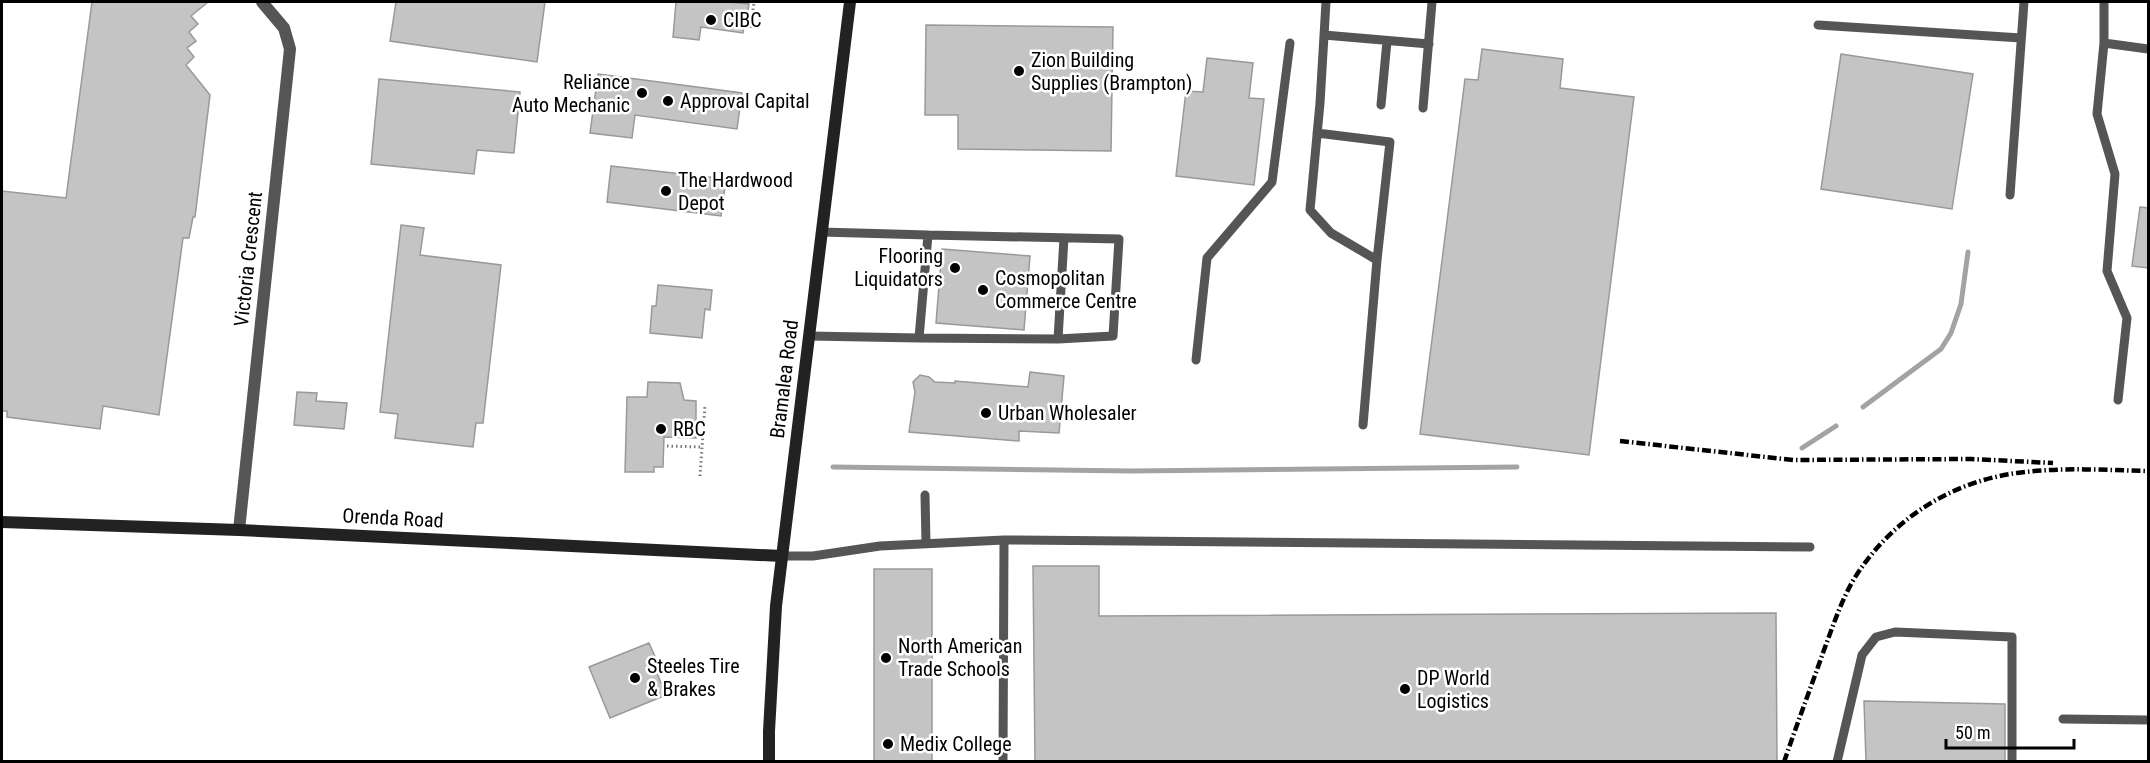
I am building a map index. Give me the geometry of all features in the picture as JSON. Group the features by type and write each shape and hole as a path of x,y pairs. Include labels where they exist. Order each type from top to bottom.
{"street":[{"name":"Victoria Crescent","path":"239,530 290,49 284,28 262,2"},
{"name":"Bramalea Road","path":"770,762 773,650 782,556 850,2"},
{"name":"Orenda Road","path":"2,522 239,530 782,556"}],"lane":[{"path":"1326,2 1310,210 1331,233 1377,260"},
{"path":"1423,108 1432,2"},
{"path":"2010,195 2024,2"},
{"path":"2104,2 2104,43 2097,114 2115,174 2107,271 2127,318 2118,400"},
{"path":"1818,25 2021,38"},
{"path":"1324,35 1429,44"},
{"path":"1381,105 1387,41"},
{"path":"1196,360 1207,258 1272,182 1290,43"},
{"path":"2104,43 2148,50"},
{"path":"1317,132 1390,142 1363,425"},
{"path":"809,336 1058,339 1113,336 1119,239 821,232"},
{"path":"919,339 928,235"},
{"path":"1058,339 1064,238"},
{"path":"925,495 926,543"},
{"path":"782,556 813,556 880,546 1004,540 1810,547"},
{"path":"1003,762 1004,540"},
{"path":"1837,762 1862,655 1876,638 1895,632 2012,637 2012,762"},
{"path":"2062,719 2148,720"}],"path":[{"path":"751,28 754,2"},
{"path":"700,476 705,405"},
{"path":"667,446 702,447"}],"building":[{"path":"92,2 208,2 191,16 198,24 189,32 196,41 187,48 194,57 186,65 210,95 195,217 193,217 189,238 183,238 159,415 103,406 100,429 7,417 7,411 2,411 2,191 66,198"},
{"path":"396,2 545,2 537,62 390,41"},
{"name":"CIBC","path":"676,2 749,4 743,33 701,27 699,40 673,37"},
{"name":"Zion Building Supplies (Brampton)","path":"926,25 1113,27 1111,151 958,149 958,115 925,115"},
{"path":"1482,49 1563,59 1560,88 1634,97 1589,455 1420,434 1465,79 1478,80"},
{"path":"1841,54 1973,74 1952,209 1821,189"},
{"path":"1207,58 1253,63 1249,98 1264,99 1254,185 1176,176 1186,91 1203,92"},
{"path":"598,74 742,93 737,129 635,115 632,138 590,133"},
{"path":"379,79 520,92 514,153 477,150 474,174 371,164"},
{"name":"The Hardwood Depot","path":"611,166 726,179 721,216 607,202"},
{"path":"2140,207 2148,208 2148,268 2132,266"},
{"path":"401,225 424,228 420,255 501,265 483,423 476,423 473,447 395,438 398,414 380,412"},
{"name":"Cosmopolitan Commerce Centre","path":"942,249 1030,256 1024,330 936,323"},
{"path":"658,285 712,290 710,310 705,309 702,338 650,333 652,306 656,306"},
{"name":"Urban Wholesaler","path":"1030,372 1064,376 1059,433 1019,431 1019,441 909,432 915,392 913,382 920,375 929,377 935,382 955,383 955,381 1028,387"},
{"name":"RBC","path":"648,382 680,383 684,400 696,401 696,438 664,437 663,467 654,467 654,472 625,472 627,397 647,397"},
{"path":"297,392 317,393 316,401 347,403 344,429 294,425"},
{"name":"DP World Logistics","path":"1033,566 1099,566 1099,616 1776,613 1777,762 1035,762"},
{"path":"874,569 932,569 932,762 874,762"},
{"path":"649,643 657,661 653,663 666,695 610,718 589,667"},
{"path":"1864,701 2005,704 2005,762 1866,762"}],"waterway":[{"path":"1863,407 1941,349 1951,333 1961,304 1968,252"},
{"path":"1802,448 1836,426"},
{"path":"833,467 1132,471 1517,467"}],"railway":[{"path":"1620,441 1793,460 1971,459 2053,463"},
{"path":"1784,762 1849,587 1869,558 1903,522 1945,495 1992,478 2050,470 2148,471"}],"place":[{"name":"CIBC","path":"711,20"},
{"name":"Zion Building Supplies (Brampton)","path":"1019,71"},
{"name":"Reliance Auto Mechanic","path":"642,93"},
{"name":"Approval Capital","path":"668,101"},
{"name":"The Hardwood Depot","path":"666,191"},
{"name":"Flooring Liquidators","path":"955,268"},
{"name":"Cosmopolitan Commerce Centre","path":"983,290"},
{"name":"Urban Wholesaler","path":"986,413"},
{"name":"RBC","path":"661,429"},
{"name":"North American Trade Schools","path":"886,658"},
{"name":"Steeles Tire & Brakes","path":"635,678"},
{"name":"DP World Logistics","path":"1405,689"},
{"name":"Medix College","path":"888,744"}]}
